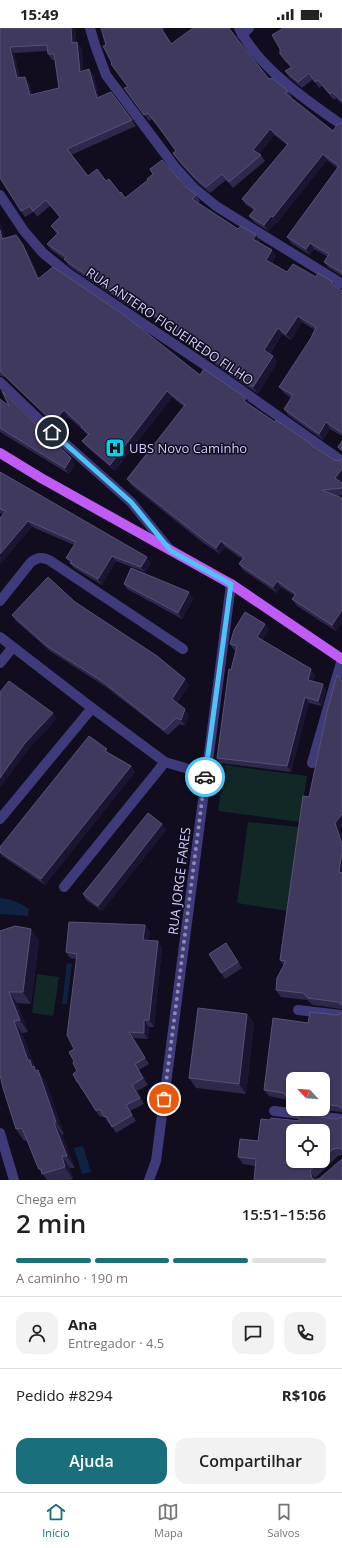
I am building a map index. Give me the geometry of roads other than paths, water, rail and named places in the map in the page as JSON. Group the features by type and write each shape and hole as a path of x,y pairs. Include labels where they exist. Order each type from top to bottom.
{"main road":[{"path":"0,453 231,584 342,659"}],"street":[{"path":"90,28 106,76 175,168 194,188 216,206 342,284"},
{"path":"243,30 277,76 308,102 342,125"},
{"name":"RUA ANTERO FIGUEIREDO FILHO","path":"0,195 24,231 44,253 69,274 217,373 342,461"},
{"path":"0,382 52,432 131,502 171,551"},
{"path":"0,600 31,562 37,558 43,558 49,560 183,650"},
{"name":"RUA JORGE FARES","path":"149,1180 156,1161 205,774 231,584"},
{"path":"0,637 165,762 205,774"},
{"path":"0,663 13,647"},
{"path":"312,762 342,659"},
{"path":"0,819 92,708"},
{"path":"64,887 165,762"},
{"path":"298,1010 342,1015"},
{"path":"274,1111 342,1119"},
{"path":"0,1133 14,1180"}],"water":[{"path":"0,898 15,901 29,909 28,916 0,914"},
{"path":"67,963 72,964 67,1004 62,1004"},
{"path":"83,1146 91,1172 82,1174 74,1148"}],"place":[{"name":"UBS Novo Caminho","path":"115,448"}]}
